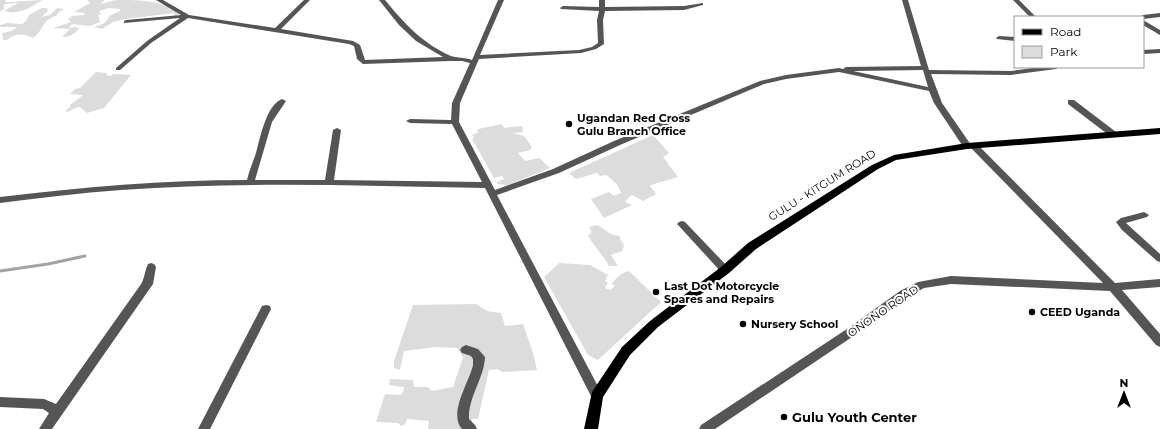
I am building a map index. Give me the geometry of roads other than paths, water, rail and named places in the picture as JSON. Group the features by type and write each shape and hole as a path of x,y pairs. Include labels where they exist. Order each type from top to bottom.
{"main road":[{"name":"GULU - KITGUM ROAD","path":"591,429 597,396 626,352 670,310 725,270 752,246 875,167 894,158 970,146 1160,131"}],"street":[{"path":"158,0 177,9 186,16"},
{"path":"275,31 295,9 307,0"},
{"path":"382,0 401,24 418,40 450,59"},
{"path":"501,0 456,103 455,122 597,396"},
{"path":"126,22 186,16 351,42 358,45 360,59 363,62 474,59 569,53 594,48 601,44 602,40 600,20 602,0"},
{"path":"905,0 911,25 922,55 925,70 932,90 938,103 970,146 1113,287 1160,342"},
{"path":"1016,0 1032,16"},
{"path":"563,8 684,8 701,4"},
{"path":"1144,17 1160,15"},
{"path":"118,69 149,42 186,16"},
{"path":"1144,23 1160,33"},
{"path":"999,38 1014,40"},
{"path":"1144,52 1160,51"},
{"path":"492,194 556,171 617,143 762,82 793,75 838,70 925,70 1011,74 1050,68"},
{"path":"838,70 932,90"},
{"path":"250,183 266,124 282,101"},
{"path":"1071,102 1113,134"},
{"path":"410,121 455,122"},
{"path":"329,183 337,130"},
{"path":"0,200 122,186 174,184 329,183 487,185"},
{"path":"1144,215 1124,220 1122,222 1125,228 1160,259"},
{"path":"682,224 725,270"},
{"path":"45,429 149,281 151,267"},
{"name":"ONONO ROAD","path":"705,429 854,330 904,294 922,285 951,280 1113,287 1160,284"},
{"path":"204,429 266,309"},
{"path":"466,350 474,352 479,357 480,363 479,372 464,407 463,419 471,429"},
{"path":"0,402 44,404 58,411"}],"waterway":[{"path":"0,271 48,264 85,256"}],"place":[{"name":"Ugandan Red Cross Gulu Branch Office","path":"569,124"},
{"name":"Last Dot Motorcycle Spares and Repairs","path":"656,292"},
{"name":"CEED Uganda","path":"1032,312"},
{"name":"Nursery School","path":"743,324"},
{"name":"Gulu Youth Center","path":"784,417"}]}
